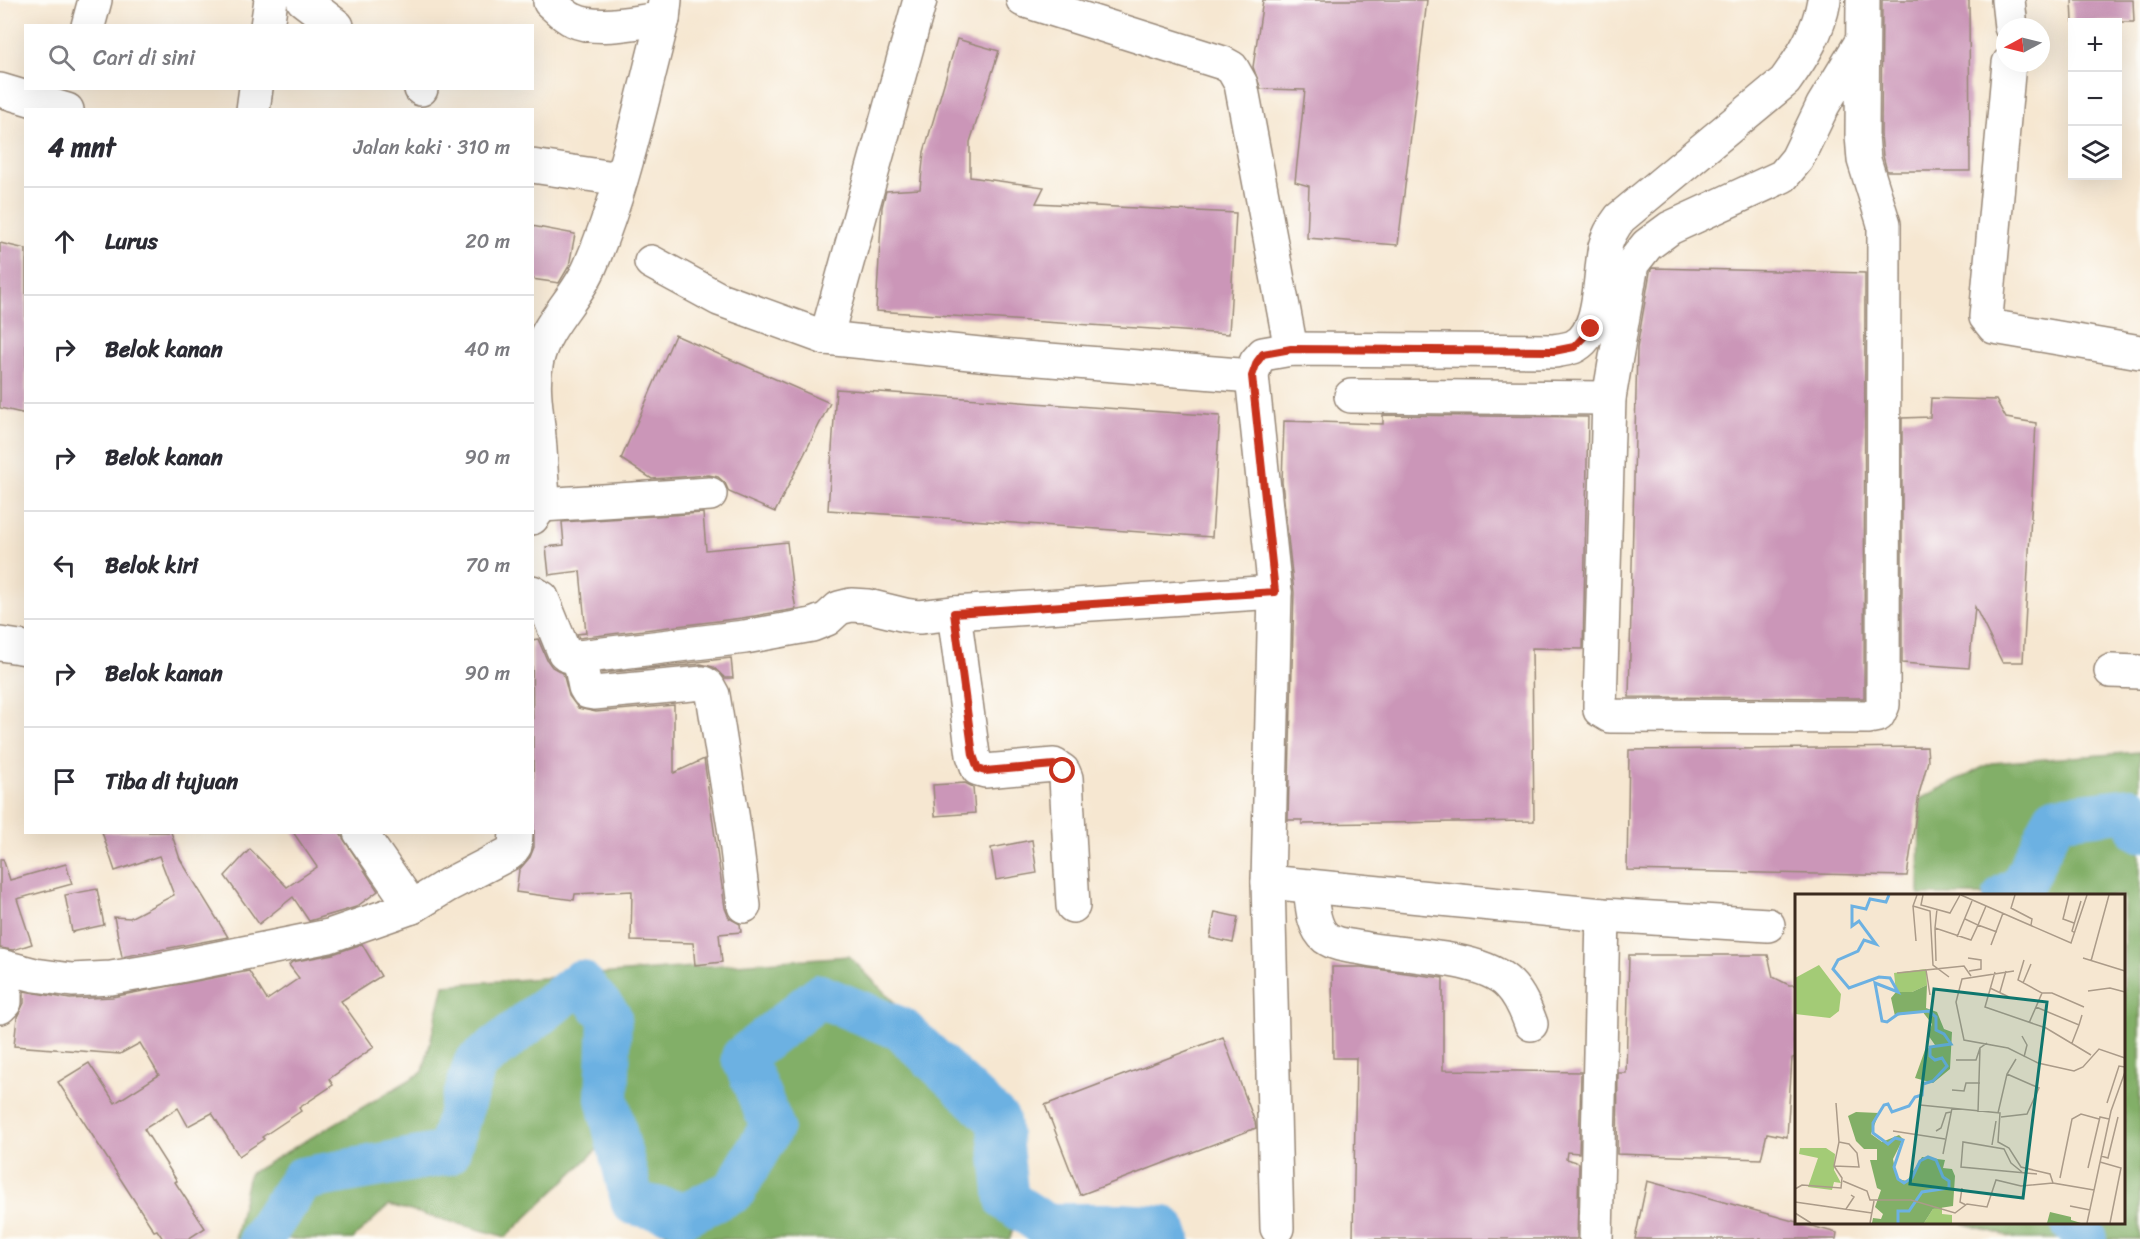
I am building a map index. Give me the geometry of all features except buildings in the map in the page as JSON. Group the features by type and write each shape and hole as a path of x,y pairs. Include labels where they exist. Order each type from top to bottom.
{"street":[{"path":"89,24 95,0"},
{"path":"267,24 271,0"},
{"path":"303,0 334,24"},
{"path":"826,338 920,0"},
{"path":"1023,0 1223,63 1232,68 1241,84 1291,349"},
{"path":"1276,1228 1268,882 1275,592 1252,376 1257,362 1263,354 1291,349 1554,351 1574,347 1591,329 1597,310 1605,247 1610,232 1620,218 1785,81 1802,57 1816,30 1824,0"},
{"path":"1862,41 1824,105 1797,159 1783,176 1670,228 1647,244 1632,264 1609,398 1600,710 1610,716 1868,717 1878,715 1883,705 1884,224 1864,160 1862,135 1863,0"},
{"path":"2008,0 2010,18"},
{"path":"550,2 573,20 604,25 664,9 621,179 588,271 551,328 537,358 534,379 539,437 537,511 710,494"},
{"path":"2008,72 1986,317 1994,327 2140,352"},
{"path":"0,90 63,108"},
{"path":"66,108 71,90"},
{"path":"253,108 256,90"},
{"path":"534,166 621,179"},
{"path":"651,262 719,299 826,338 999,356 1252,376"},
{"path":"1351,396 1609,398"},
{"path":"534,593 542,598 564,652 569,656 579,657 745,637 812,625 827,619 839,608 850,604 919,617 1275,592"},
{"path":"954,613 973,755 978,769 985,771 1054,765 1063,771 1070,832 1073,906"},
{"path":"0,644 24,648"},
{"path":"579,657 588,692 703,683 708,686 713,694 717,718 744,906"},
{"path":"361,834 412,907"},
{"path":"0,1006 6,1002 2,967 35,975 72,980 111,978 329,936 412,907 448,885 510,853 515,846 516,834"},
{"path":"1268,882 1604,915 1768,925"},
{"path":"1310,886 1315,919 1326,938 1336,943 1371,950 1471,964 1496,973 1509,984 1523,1003 1531,1024"},
{"path":"1596,1239 1604,915"}],"green space":[{"path":"2140,752 2140,1239 2017,1239 1965,1224 2125,1224 2125,894 1919,894 1920,799 1991,763"},
{"path":"849,956 1015,1127 1022,1199 1010,1239 670,1239 602,1145 506,1237 389,1205 353,1239 235,1239 249,1174 423,1072 444,985"}],"waterway":[{"path":"2009,894 2021,887 2055,818 2131,809 2140,830"},
{"path":"261,1239 302,1179 448,1153 475,1064 580,982 610,1017 607,1099 633,1203 685,1214 734,1191 772,1126 743,1057 820,996 901,1029 998,1120 1007,1200 1045,1225 1121,1225 1164,1228 1169,1239"},
{"path":"2075,1224 2086,1239"}],"route":[{"path":"1063,771 1054,765 985,771 978,769 973,755 954,613 1275,592 1252,376 1263,354 1291,349 1554,351 1574,347 1591,329"}]}
